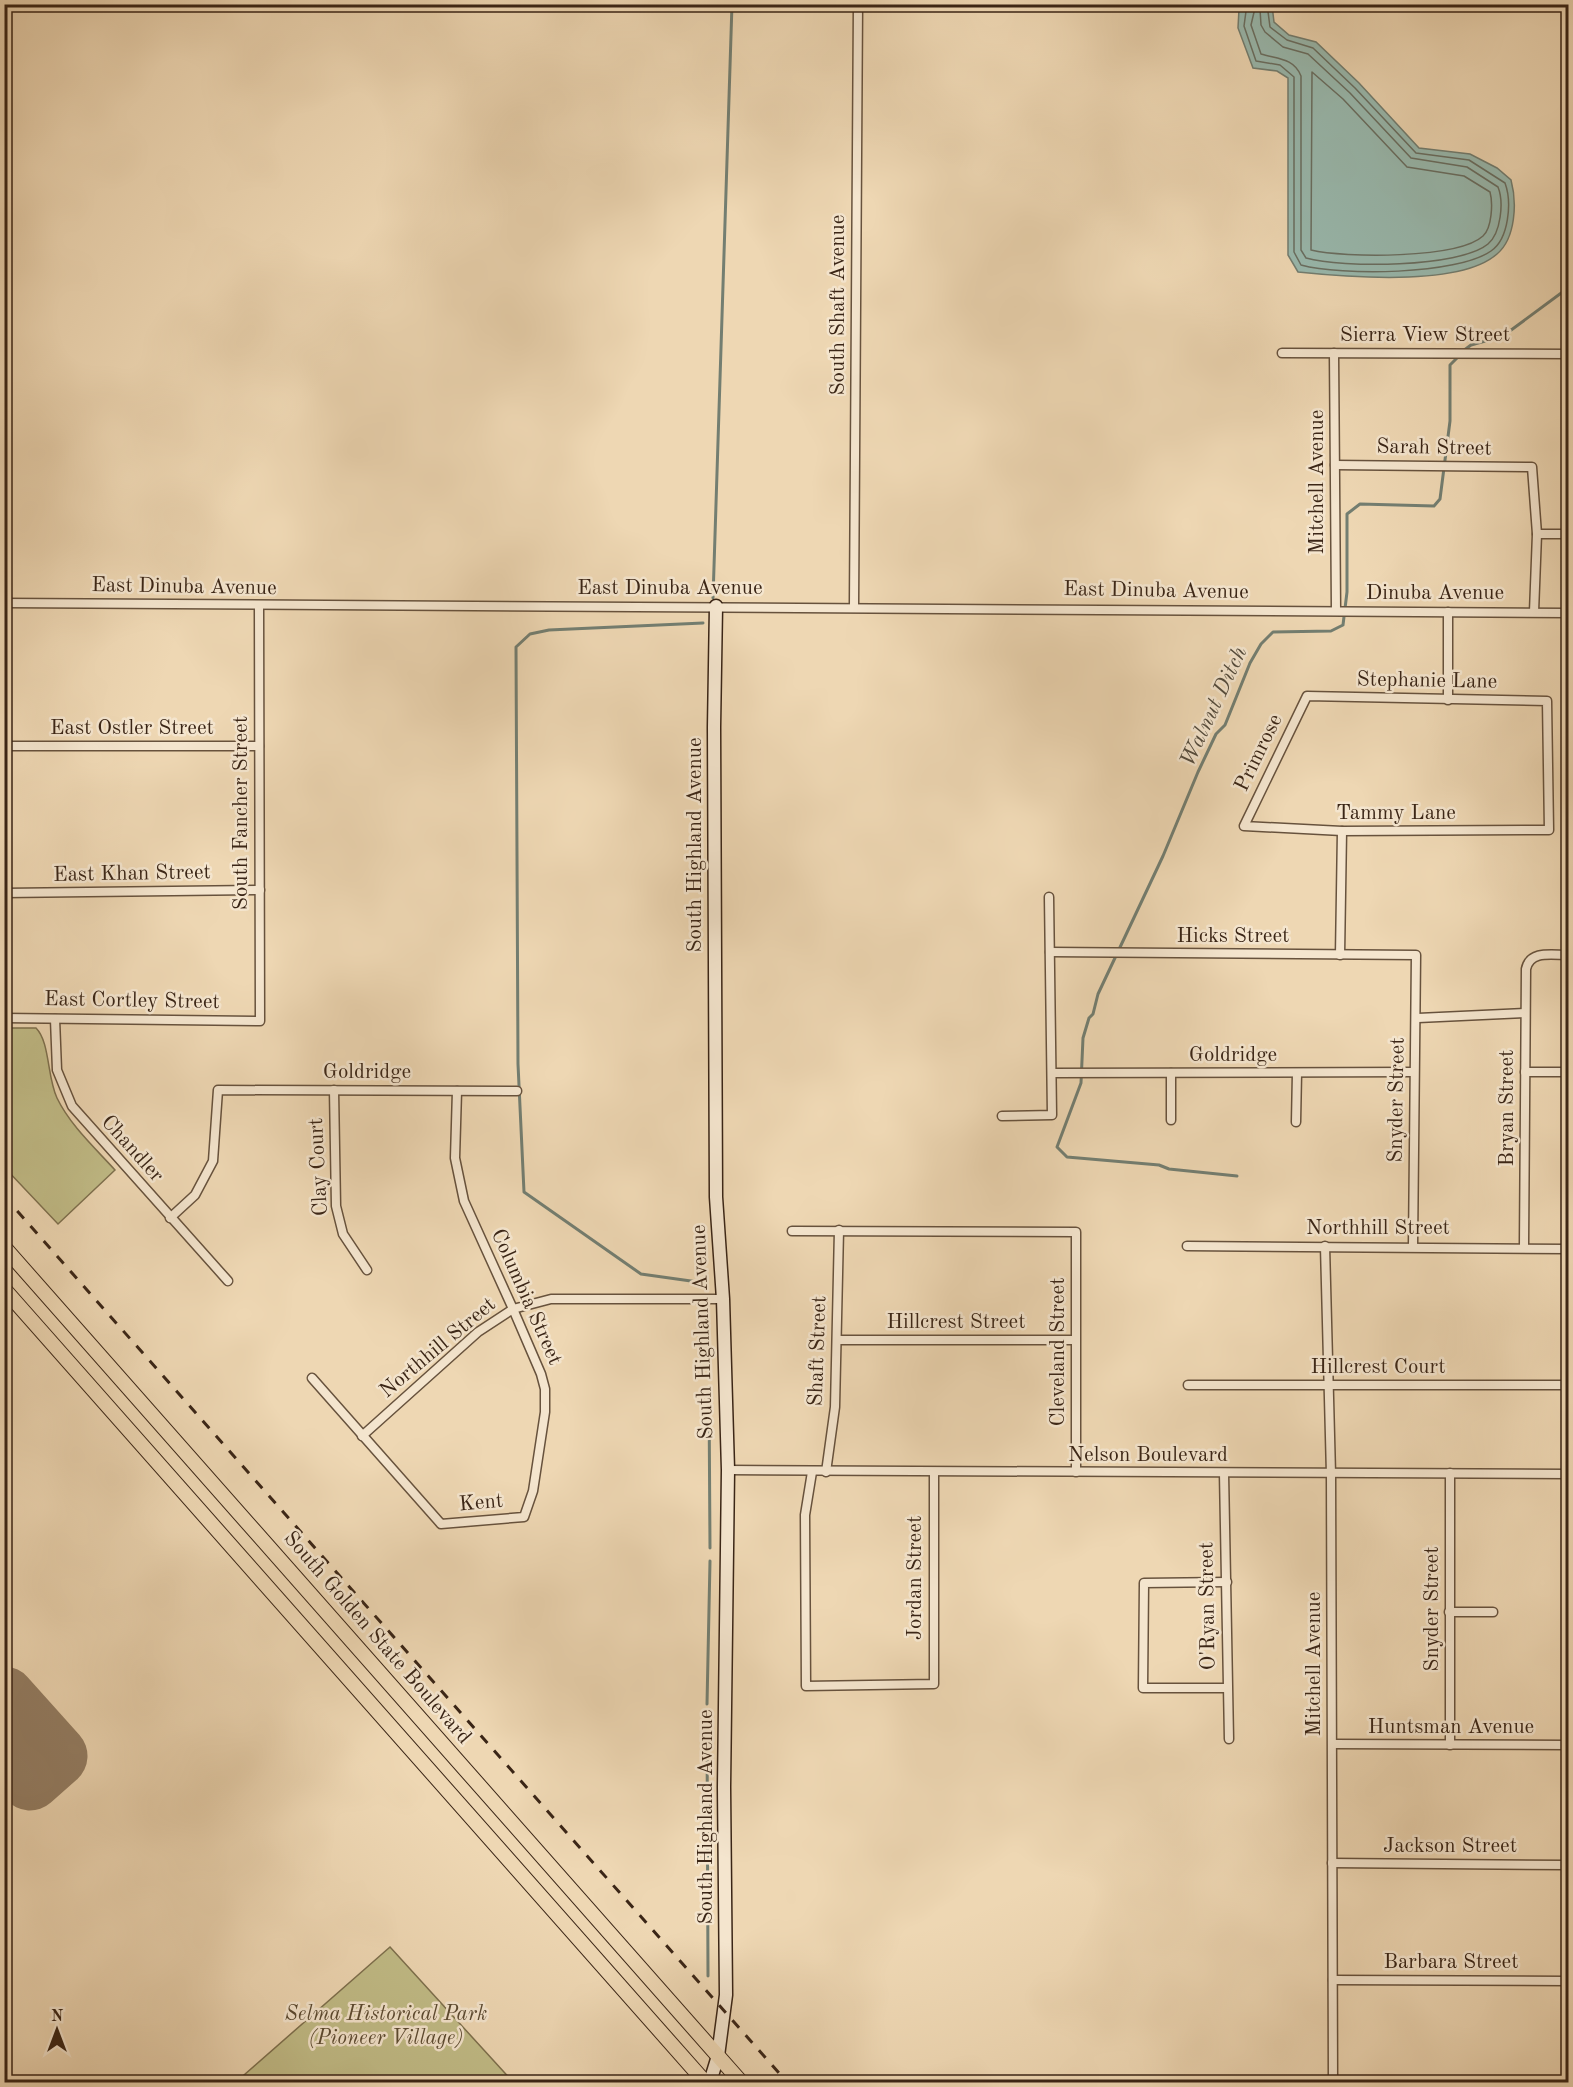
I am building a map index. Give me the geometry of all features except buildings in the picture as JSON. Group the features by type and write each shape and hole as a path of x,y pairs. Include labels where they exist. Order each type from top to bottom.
{"main road":[{"name":"South Golden State Boulevard","path":"4,1247 741,2082"},
{"path":"4,1289 705,2082"}],"street":[{"name":"South Shaft Avenue","path":"854,606 858,4"},
{"name":"Sierra View Street","path":"1282,353 1569,354"},
{"name":"Mitchell Avenue","path":"1334,353 1336,610"},
{"name":"Sarah Street","path":"1335,465 1532,467 1537,534"},
{"path":"1569,534 1537,534 1534,612 1569,613"},
{"name":"East Dinuba Avenue","path":"4,603 1336,610"},
{"name":"South Fancher Street","path":"259,606 260,1021"},
{"name":"South Highland Avenue","path":"710,2082 718,2056 726,1995 724,1787 728,1470 723,1299 716,1197 714,727 716,606"},
{"name":"Dinuba Avenue","path":"1336,610 1534,612"},
{"path":"1448,612 1448,700"},
{"name":"Stephanie Lane","path":"1307,696 1547,701 1549,830"},
{"name":"Primrose","path":"1244,826 1307,696"},
{"name":"East Ostler Street","path":"4,746 260,746"},
{"name":"Tammy Lane","path":"1244,826 1341,831 1549,830"},
{"path":"1340,955 1341,831"},
{"name":"East Khan Street","path":"4,893 260,890"},
{"path":"1002,1116 1052,1115 1049,897"},
{"name":"Hicks Street","path":"1050,952 1416,955"},
{"name":"Snyder Street","path":"1413,1246 1413,1072 1418,1018 1416,955"},
{"name":"Bryan Street","path":"1524,1247 1526,969 1528,961 1534,956 1569,955"},
{"path":"1418,1018 1525,1013"},
{"name":"East Cortley Street","path":"4,1018 260,1021"},
{"name":"Chandler","path":"55,1018 57,1070 72,1106 228,1281"},
{"name":"Goldridge","path":"1052,1072 1413,1072"},
{"path":"1525,1072 1569,1072"},
{"path":"1171,1073 1171,1120"},
{"path":"1296,1122 1297,1073"},
{"name":"Goldridge","path":"170,1218 195,1196 213,1161 218,1090 517,1091"},
{"name":"Clay Court","path":"334,1090 336,1206 348,1243 367,1270"},
{"name":"Columbia Street","path":"457,1091 455,1158 464,1201 513,1309 541,1374 545,1389 546,1412 530,1506 524,1517"},
{"path":"792,1231 839,1230"},
{"name":"Cleveland Street","path":"839,1230 1076,1232 1076,1472"},
{"name":"Shaft Street","path":"826,1472 835,1407 839,1230"},
{"name":"Northhill Street","path":"1187,1246 1569,1249"},
{"name":"Mitchell Avenue","path":"1325,1246 1331,1474 1333,2082"},
{"name":"Northhill Street","path":"363,1436 478,1332 513,1309 550,1299 723,1299"},
{"name":"Hillcrest Street","path":"837,1340 1075,1340"},
{"path":"312,1378 363,1436"},
{"name":"Hillcrest Court","path":"1188,1385 1569,1385"},
{"name":"Kent","path":"363,1436 441,1524 524,1517"},
{"name":"Nelson Boulevard","path":"728,1470 1569,1474"},
{"name":"Jordan Street","path":"812,1472 806,1515 806,1686 934,1684 934,1472"},
{"name":"O'Ryan Street","path":"1224,1473 1229,1739"},
{"name":"Snyder Street","path":"1450,1473 1450,1745"},
{"path":"1227,1582 1144,1583 1143,1688 1227,1688"},
{"path":"1449,1611 1493,1612"},
{"name":"Huntsman Avenue","path":"1333,1744 1569,1745"},
{"name":"Jackson Street","path":"1332,1863 1569,1865"},
{"name":"Barbara Street","path":"1333,1980 1569,1981"}],"green space":[{"path":"5,1028 36,1028 41,1034 51,1080 62,1108 83,1136 115,1170 58,1224 5,1168"},
{"name":"Selma Historical Park (Pioneer Village)","path":"390,1947 513,2082 236,2082"}],"water":[{"path":"1243,4 1272,5 1274,22 1289,35 1316,42 1359,83 1419,148 1470,154 1497,168 1511,180 1514,199 1513,219 1508,239 1497,254 1480,264 1430,276 1372,277 1298,272 1288,255 1288,78 1277,71 1253,68 1238,28 1239,9"}],"waterway":[{"path":"713,598 732,4"},
{"name":"Walnut Ditch","path":"1463,351 1471,345 1503,336 1568,288"},
{"name":"Walnut Ditch","path":"1237,1176 1169,1169 1159,1165 1067,1157 1057,1147 1081,1083 1083,1038 1098,994 1163,856 1198,772 1216,734 1225,725 1250,663 1261,644 1273,632 1331,631 1343,625 1347,592 1347,514 1360,504 1434,506 1440,499 1450,421 1450,365 1459,356"},
{"path":"698,1282 641,1274 524,1192 518,1064 516,647 530,634 549,630 703,623"},
{"path":"709,1392 710,1548"},
{"path":"707,1704 710,1561"},
{"path":"707,1723 708,1976"}],"runway":[{"path":"4,1698 56,1756 30,1779 4,1749"}],"railway":[{"path":"4,1196 787,2082"}]}
